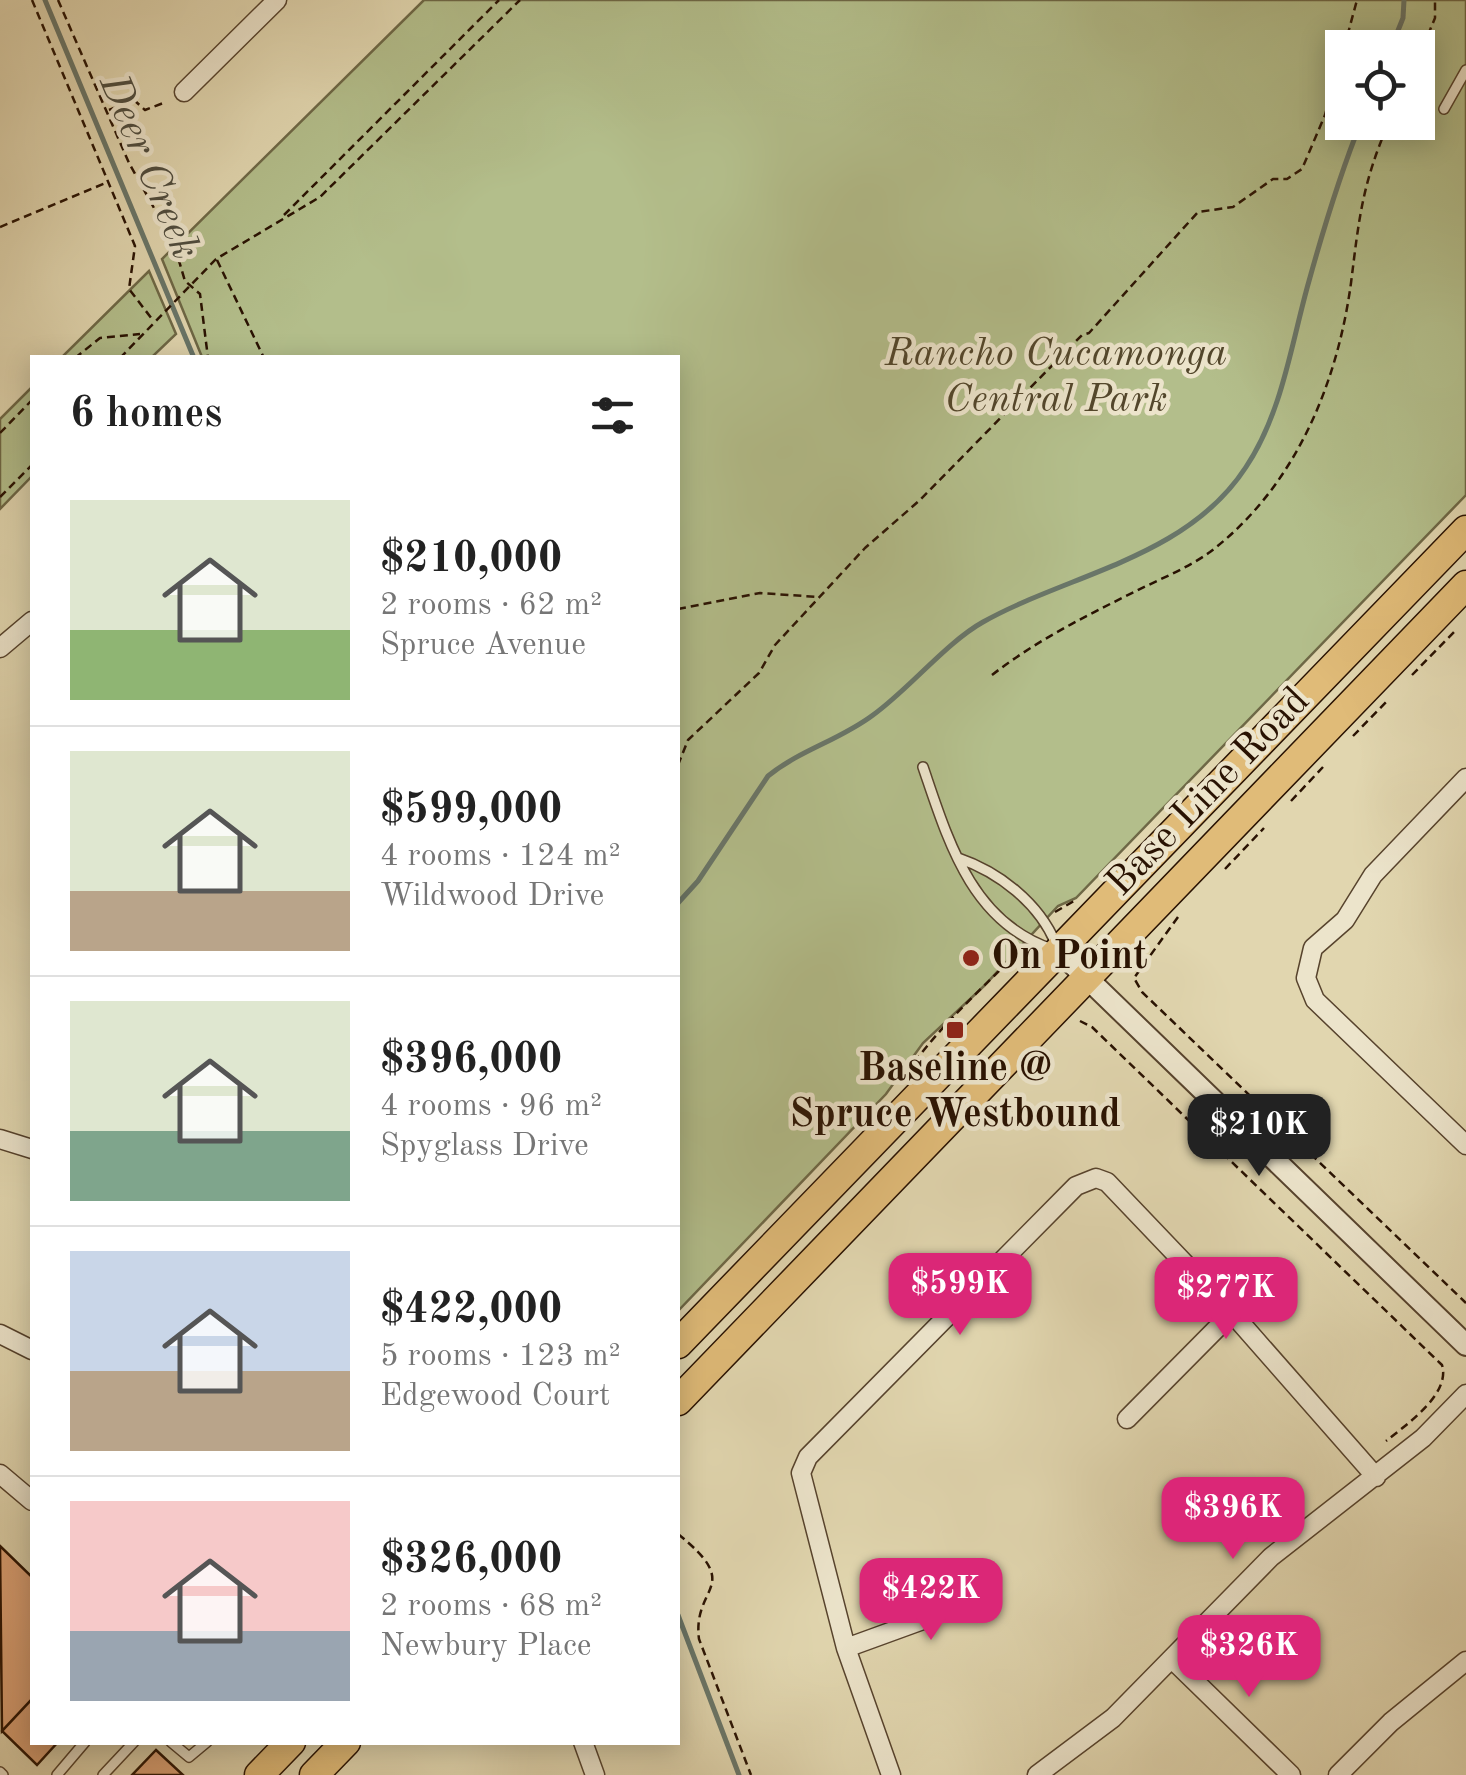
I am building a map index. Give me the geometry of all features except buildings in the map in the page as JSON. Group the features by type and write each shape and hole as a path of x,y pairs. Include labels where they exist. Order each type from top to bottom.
{"main road":[{"name":"Base Line Road","path":"680,1342 1466,530"},
{"name":"Base Line Road","path":"680,1399 1466,585"},
{"path":"259,1775 287,1745"},
{"path":"316,1775 343,1745"}],"street":[{"path":"184,92 277,0"},
{"path":"0,648 30,624"},
{"path":"1466,778 1373,875 1345,920 1313,948 1306,978 1314,1000 1466,1145"},
{"path":"1059,952 1466,1345"},
{"path":"0,1139 30,1148"},
{"path":"891,1775 846,1648 801,1473 808,1457 1066,1196 1096,1178 1107,1182 1232,1313 1376,1478"},
{"path":"1127,1419 1232,1313"},
{"path":"0,1334 30,1349"},
{"path":"1036,1775 1113,1718 1271,1556 1376,1478 1466,1394"},
{"path":"0,1474 30,1498"},
{"path":"846,1648 923,1620 980,1574"},
{"path":"1173,1660 1291,1775"},
{"path":"1338,1775 1390,1722 1466,1662"},
{"path":"291,1745 316,1775"},
{"path":"584,1745 595,1775"}],"lane":[{"path":"1444,109 1466,70"},
{"path":"923,767 970,888 1028,941 1059,952"},
{"path":"958,858 989,868 1047,922 1059,952"},
{"path":"64,1773 82,1745"},
{"path":"103,1775 131,1745"},
{"path":"173,1745 184,1755 197,1754 204,1745"}],"path":[{"path":"32,0 135,246 129,289 153,322"},
{"path":"58,0 190,285 202,300 202,344 207,355"},
{"path":"280,220 499,0"},
{"path":"123,355 216,259 320,197 520,0"},
{"path":"1349,30 1357,0"},
{"path":"1430,30 1435,18 1435,0"},
{"path":"107,111 134,100 140,108 150,110 184,92"},
{"path":"680,761 688,740 759,673 775,645 819,597 1082,334 1089,333 1198,212 1233,207 1273,179 1286,179 1302,169 1325,115"},
{"path":"992,674 1057,631 1206,554 1234,532 1292,462 1311,427 1326,384 1350,287 1356,219 1366,174 1381,140"},
{"path":"0,227 110,182"},
{"path":"216,259 263,355"},
{"path":"79,355 100,338 141,334"},
{"path":"0,433 30,402"},
{"path":"0,497 30,467"},
{"path":"680,608 760,592 819,597"},
{"path":"1403,683 1458,626"},
{"path":"1343,744 1394,693"},
{"path":"1284,806 1331,756"},
{"path":"1216,876 1240,856 1268,822"},
{"path":"1061,907 1080,900"},
{"path":"1182,912 1139,966 1134,978 1142,992 1466,1303"},
{"path":"1080,1021 1107,1041 1442,1365 1444,1381 1438,1392 1386,1441"},
{"path":"680,1536 702,1553 712,1572 712,1595 699,1620 699,1639 751,1775"}],"green space":[{"name":"Rancho Cucamonga Central Park","path":"424,0 1466,0 1466,495 1076,898 1058,906 984,986 923,1043 886,1094 680,1309 680,355 201,355 162,259"},
{"path":"149,271 176,334 154,355 64,355"},
{"path":"30,389 30,478 0,509 0,419"}],"waterway":[{"name":"Deer Creek","path":"45,0 193,355"},
{"path":"1398,30 1404,0"},
{"path":"680,901 698,881 768,776 873,715 983,622 1160,543 1221,498 1246,467 1269,423 1354,140"},
{"name":"Deer Creek","path":"680,1620 739,1775"}],"place":[{"name":"On Point","path":"971,958"},
{"name":"Baseline @ Spruce Westbound","path":"955,1030"}]}
